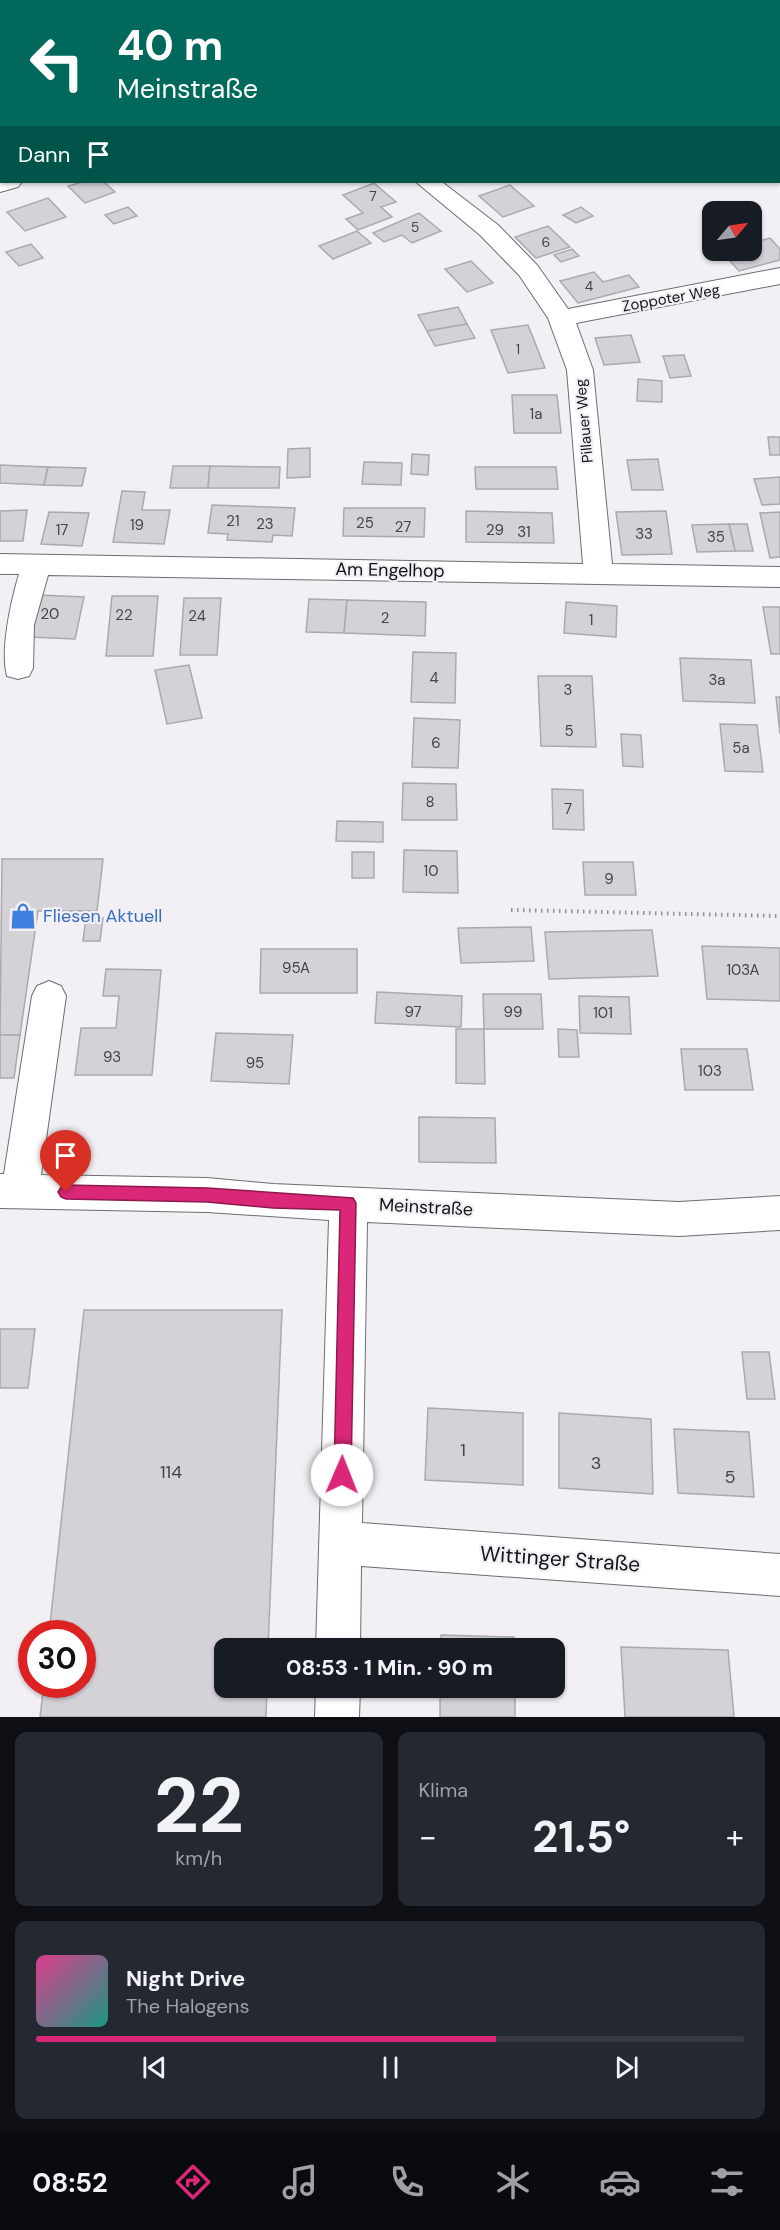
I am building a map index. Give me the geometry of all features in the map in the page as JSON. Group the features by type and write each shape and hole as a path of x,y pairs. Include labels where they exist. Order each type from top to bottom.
{"street":[{"name":"Pillauer Weg","path":"429,183 489,230 520,262 561,318 580,370 598,575"},
{"name":"Zoppoter Weg","path":"561,318 780,276"},
{"name":"Am Engelhop","path":"0,564 780,577"},
{"path":"18,668 19,625 37,564"},
{"path":"10,1191 49,996"},
{"name":"Meinstraße","path":"10,1191 207,1195 273,1201 679,1219 780,1213"},
{"path":"338,1638 348,1203"},
{"name":"Wittinger Straße","path":"341,1543 780,1575"},
{"path":"337,1717 338,1698"}],"path":[{"path":"511,910 780,916"}],"building":[{"path":"78,183 105,183 115,192 85,203 68,186"},
{"path":"374,183 396,202 381,207 392,217 358,230 346,219 363,213 343,195"},
{"path":"510,185 534,206 503,217 479,196"},
{"path":"48,198 66,217 25,231 7,212"},
{"path":"128,207 137,216 114,224 105,215"},
{"path":"581,207 593,216 576,223 563,215"},
{"path":"419,213 441,231 412,243 402,235 384,242 373,233"},
{"path":"548,226 570,247 536,258 515,237"},
{"path":"357,231 371,243 333,259 319,246"},
{"path":"770,238 780,249 780,260 739,271 730,261 762,261 762,240"},
{"path":"31,244 43,258 19,266 6,252"},
{"path":"572,249 579,256 561,262 554,255"},
{"path":"471,261 493,283 467,292 445,269"},
{"path":"594,272 603,282 629,275 639,287 578,303 560,281"},
{"path":"458,307 467,324 427,331 418,315"},
{"path":"467,324 475,338 435,346 427,331"},
{"path":"528,325 545,368 508,373 491,330"},
{"path":"631,335 640,362 604,365 595,338"},
{"path":"684,355 691,376 670,378 663,356"},
{"path":"638,379 662,381 662,402 637,401"},
{"path":"512,395 557,395 561,433 514,433"},
{"path":"768,437 780,437 780,455 770,455"},
{"path":"310,448 310,477 287,478 288,449"},
{"path":"412,454 429,455 428,475 411,474"},
{"path":"658,459 663,490 632,490 627,460"},
{"path":"364,462 402,463 401,485 362,484"},
{"path":"0,465 48,467 44,485 0,483"},
{"path":"173,466 210,466 208,488 170,488"},
{"path":"210,466 280,467 279,488 208,488"},
{"path":"48,467 86,468 82,486 44,485"},
{"path":"475,467 556,467 558,489 476,489"},
{"path":"780,477 780,504 762,505 754,479"},
{"path":"122,491 145,492 142,510 170,510 164,544 113,542"},
{"path":"212,505 295,508 292,536 273,535 272,542 227,540 228,534 208,533"},
{"path":"344,508 425,508 424,537 343,536"},
{"path":"27,510 23,541 0,541 0,511"},
{"path":"466,511 552,513 554,543 466,542"},
{"path":"666,511 672,554 622,555 616,512"},
{"path":"49,512 89,513 82,546 41,544"},
{"path":"780,512 780,557 770,558 760,513"},
{"path":"729,524 747,524 753,551 735,551"},
{"path":"729,524 735,551 697,552 692,525"},
{"path":"39,595 84,597 75,639 29,637"},
{"path":"112,596 158,596 153,656 106,656"},
{"path":"184,598 221,598 217,655 180,655"},
{"path":"309,599 347,600 344,633 306,632"},
{"path":"347,600 426,602 425,636 344,633"},
{"path":"566,602 617,606 616,637 564,633"},
{"path":"763,607 780,607 780,654 771,654"},
{"path":"413,652 456,653 455,703 411,702"},
{"path":"680,658 751,660 755,703 683,701"},
{"path":"189,665 202,718 167,724 155,670"},
{"path":"538,676 592,676 596,747 541,746"},
{"path":"776,697 780,697 780,734 779,724"},
{"path":"414,718 460,720 458,768 412,767"},
{"path":"720,724 757,725 763,772 725,771"},
{"path":"621,734 641,735 643,767 623,766"},
{"path":"403,783 456,784 457,820 402,820"},
{"path":"552,789 583,790 584,830 553,829"},
{"path":"337,821 383,822 383,842 336,841"},
{"path":"404,850 457,851 458,893 403,892"},
{"path":"352,852 374,852 374,878 352,878"},
{"path":"2,859 103,859 97,911 38,911 20,1035 0,1035"},
{"path":"583,862 633,862 636,895 585,895"},
{"path":"86,918 103,918 100,941 83,941"},
{"path":"531,927 534,961 461,963 458,928"},
{"path":"652,930 658,976 549,979 545,932"},
{"path":"702,946 780,948 780,1001 707,999"},
{"path":"261,949 357,949 357,993 260,993"},
{"path":"106,969 161,970 152,1075 75,1075 81,1028 116,1028 119,996 103,996"},
{"path":"377,992 462,996 461,1027 375,1023"},
{"path":"483,994 541,994 543,1029 484,1029"},
{"path":"579,996 629,997 631,1034 580,1033"},
{"path":"456,1029 484,1029 485,1084 456,1083"},
{"path":"558,1029 577,1030 579,1057 559,1057"},
{"path":"216,1033 293,1035 289,1084 211,1081"},
{"path":"0,1035 20,1035 14,1078 0,1078"},
{"path":"681,1049 747,1049 753,1090 685,1090"},
{"path":"419,1117 495,1118 496,1163 419,1162"},
{"path":"84,1310 282,1310 268,1638 214,1638 214,1698 267,1698 266,1717 40,1717 42,1698 96,1698 96,1620 51,1620"},
{"path":"0,1329 35,1329 28,1388 0,1388"},
{"path":"742,1352 769,1352 775,1399 747,1399"},
{"path":"428,1408 523,1413 523,1485 425,1480"},
{"path":"559,1413 651,1419 653,1494 559,1488"},
{"path":"674,1429 749,1432 754,1497 678,1493"},
{"path":"441,1635 514,1638 441,1638"},
{"path":"621,1647 728,1650 734,1717 625,1717"},
{"path":"440,1698 515,1698 515,1717 440,1717"}],"place":[{"name":"Fliesen Aktuell","path":"23,916"}],"route":[{"path":"66,1192 207,1195 273,1201 348,1203 342,1475"}]}
